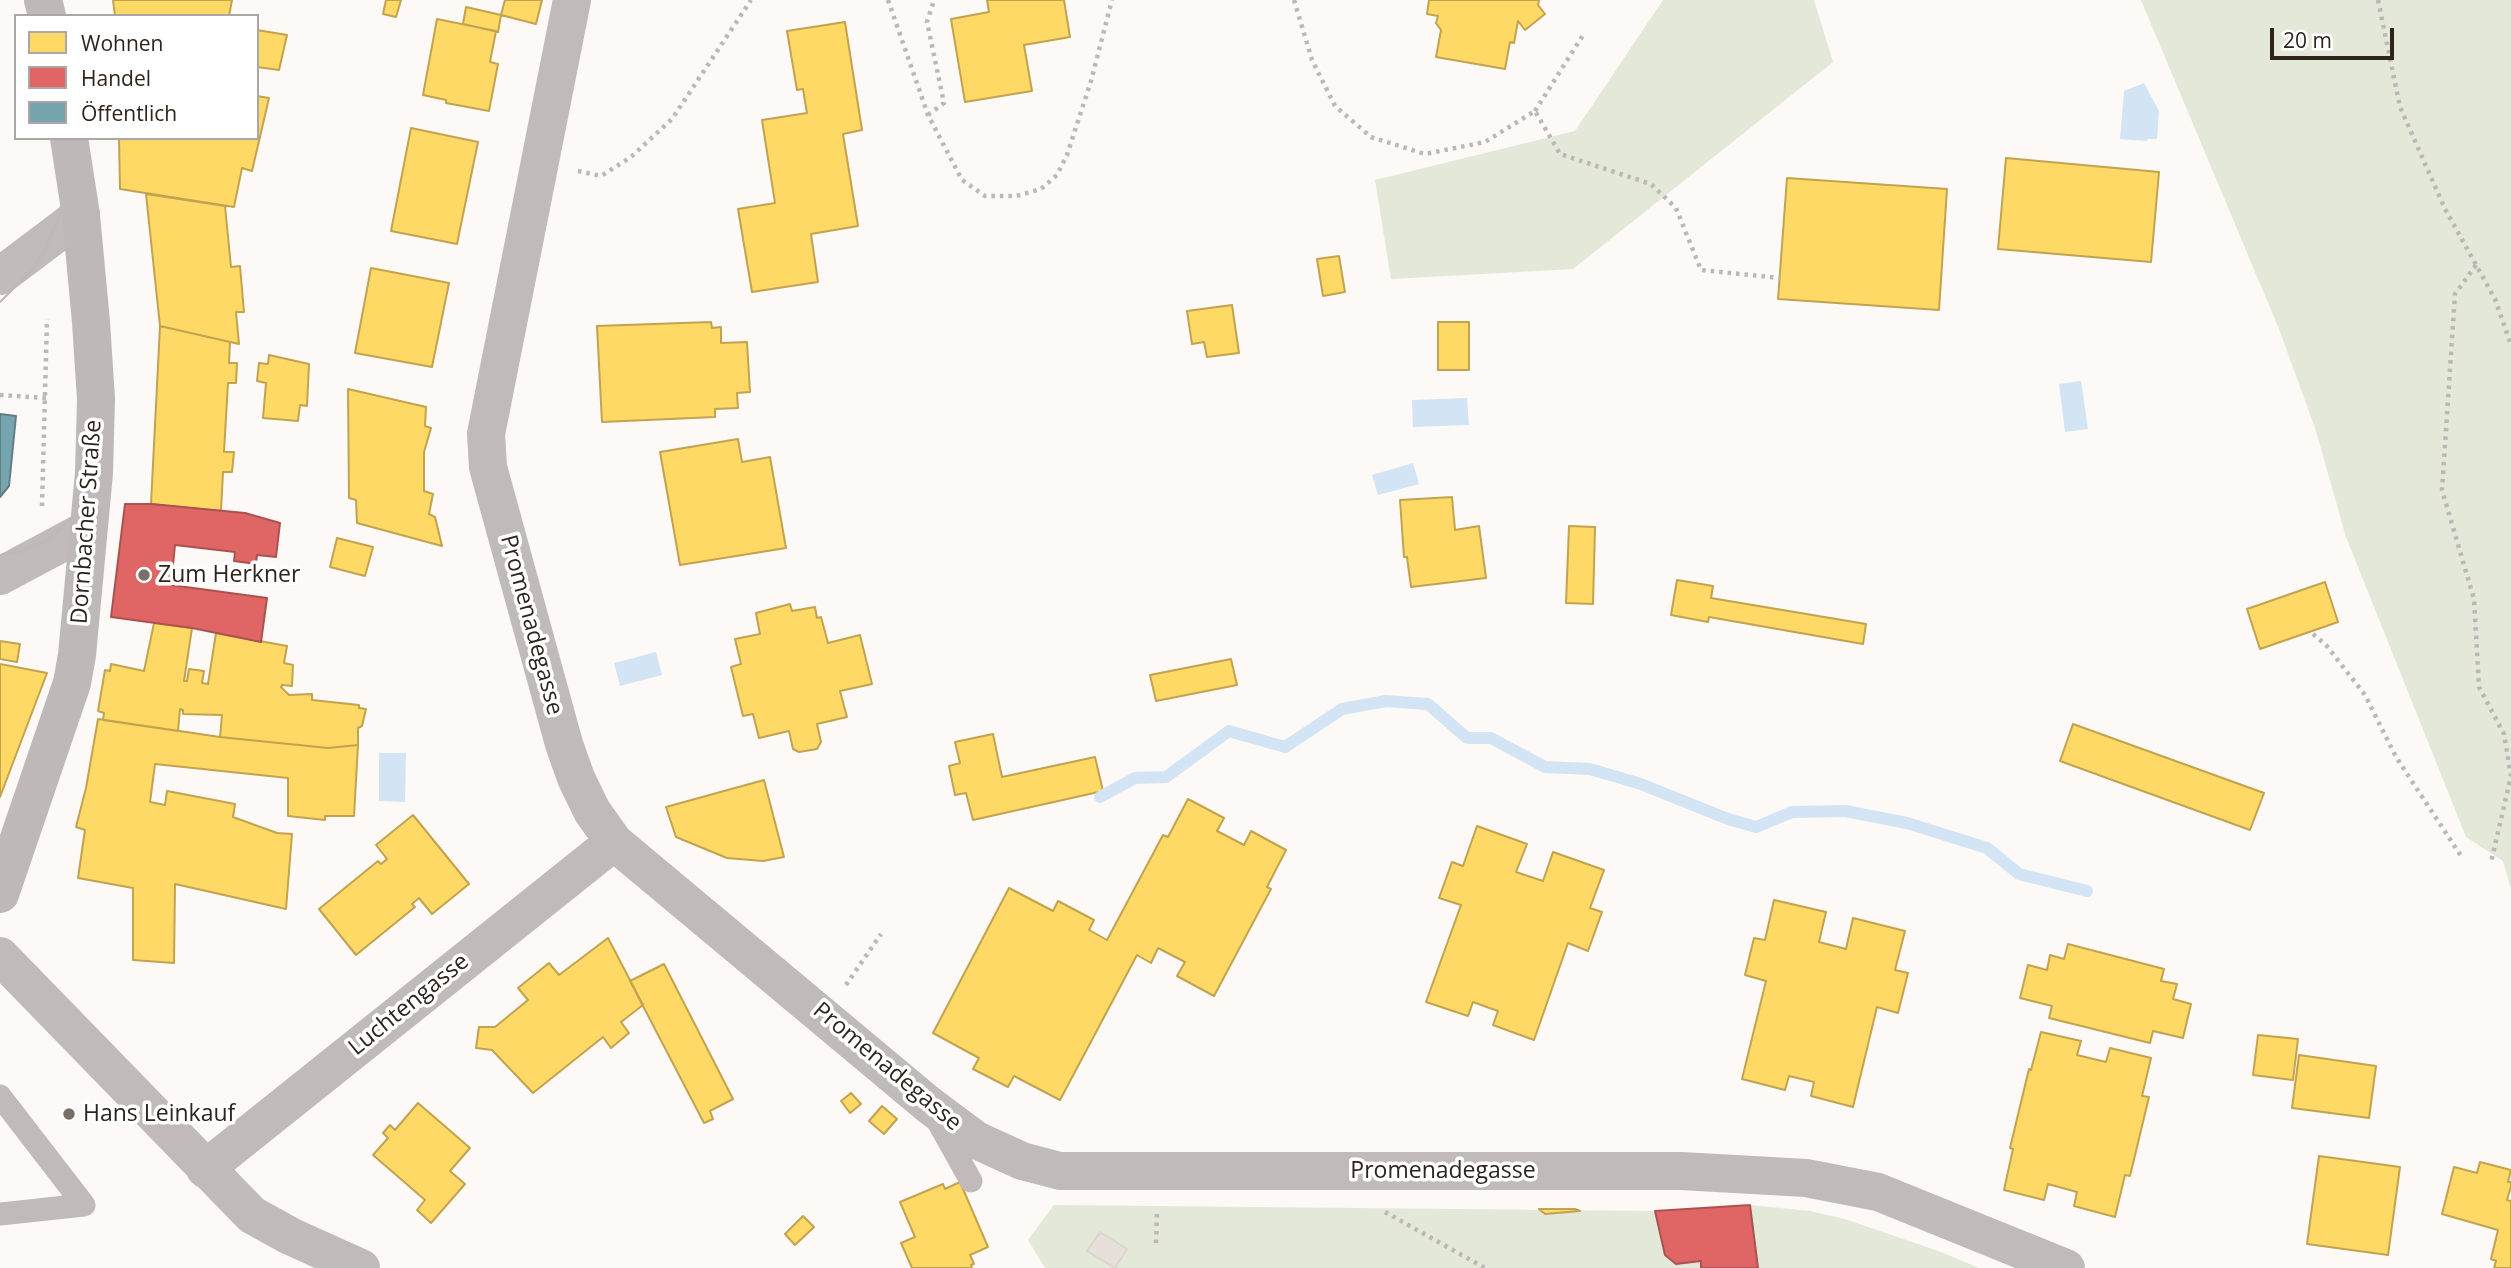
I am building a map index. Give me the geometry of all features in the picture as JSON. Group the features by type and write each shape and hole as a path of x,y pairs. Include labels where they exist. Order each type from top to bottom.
{"main road":[{"name":"Dornbacher Straße","path":"0,894 72,683 94,473 96,399 91,321 69,140"}],"street":[{"name":"Promenadegasse","path":"572,0 486,434 488,467 564,744 592,811 614,842 929,1105 976,1140 1022,1161 1060,1171 1681,1171 1806,1178 1878,1192 2066,1268"},
{"path":"0,276 80,215"},
{"path":"0,576 88,529"},
{"name":"Luchtengasse","path":"205,1169 614,842"},
{"path":"0,956 252,1215 290,1236 361,1268"}],"lane":[{"path":"0,1096 84,1205 0,1214"},
{"path":"929,1105 971,1181"}],"path":[{"path":"539,164 601,176 631,157 672,119 751,0"},
{"path":"888,0 928,116 962,180 985,196 1016,196 1041,189 1057,175 1067,155 1091,81 1112,0"},
{"path":"928,116 944,103 927,22 934,0"},
{"path":"1294,0 1312,60 1335,106 1371,137 1425,154 1485,142 1535,111 1585,32"},
{"path":"2378,0 2400,107 2445,209 2495,299 2511,345"},
{"path":"1535,111 1560,154 1651,184 1676,208 1700,270 1780,278"},
{"path":"2476,265 2455,294 2442,490 2474,599 2479,687 2504,734 2511,776 2491,862"},
{"path":"40,555 47,318"},
{"path":"0,395 46,398"},
{"path":"2313,634 2326,645 2365,695 2396,757 2463,859"},
{"path":"840,993 881,934"},
{"path":"1156,1243 1157,1206"},
{"path":"1379,1209 1485,1268"}],"green space":[{"path":"1663,0 1814,0 1833,62 1573,269 1391,279 1375,180 1575,131"},
{"path":"2141,0 2511,0 2511,889 2503,861 2466,837 2346,537 2315,428 2279,329"},
{"path":"1054,1205 1655,1211 1750,1205 1810,1211 1845,1219 1979,1268 1045,1268 1028,1240"}],"water":[{"path":"2144,83 2159,111 2157,139 2120,139 2124,91"},
{"path":"2081,381 2088,429 2065,432 2059,384"},
{"path":"1467,398 1469,425 1413,427 1412,400"},
{"path":"1413,463 1419,484 1378,495 1372,475"},
{"path":"656,652 662,675 620,686 614,663"},
{"path":"379,753 406,753 405,802 379,801"}],"building: Wohnen":[{"path":"113,0 232,0 229,14 115,14"},
{"path":"386,0 401,0 396,17 383,14"},
{"path":"505,0 542,0 536,24 501,15"},
{"path":"987,0 1064,0 1070,37 1024,45 1032,91 965,102 951,19 989,12"},
{"path":"1429,0 1539,0 1538,5 1545,14 1525,30 1518,21 1514,43 1510,42 1505,69 1436,57 1441,30 1436,23 1438,16 1427,14"},
{"path":"466,7 501,15 498,32 463,24"},
{"path":"437,19 496,31 490,62 498,64 489,111 446,103 446,100 423,95"},
{"path":"845,22 862,130 843,134 858,226 811,234 818,282 752,292 738,209 775,203 762,120 807,113 803,89 797,90 787,31"},
{"path":"259,30 287,35 279,70 259,67"},
{"path":"259,96 269,98 252,171 242,168 234,207 120,189 119,140 259,140"},
{"path":"411,128 478,142 457,244 391,231"},
{"path":"2006,158 2159,172 2151,262 1998,249"},
{"path":"1787,178 1947,189 1939,310 1778,299"},
{"path":"146,194 225,206 231,267 240,266 244,312 236,312 239,344 160,326"},
{"path":"1339,256 1345,292 1323,296 1317,259"},
{"path":"371,268 449,283 432,367 355,353"},
{"path":"1232,305 1239,353 1207,357 1204,342 1192,344 1187,311"},
{"path":"711,322 712,328 721,327 721,343 747,342 750,392 737,393 738,408 715,409 715,417 602,422 597,326"},
{"path":"1438,322 1469,322 1469,370 1438,370"},
{"path":"160,326 230,342 229,363 237,363 236,383 228,383 224,452 234,452 232,472 223,472 221,511 151,504"},
{"path":"269,355 309,364 307,406 300,405 298,421 263,418 266,383 257,381 259,363 268,364"},
{"path":"348,389 426,407 425,426 431,428 424,452 424,491 433,494 429,514 435,517 442,546 357,523 356,500 349,498"},
{"path":"738,439 742,462 770,457 786,548 680,565 660,452"},
{"path":"1452,497 1455,530 1479,526 1486,578 1411,587 1407,557 1404,557 1400,500"},
{"path":"1569,526 1595,527 1593,604 1566,603"},
{"path":"337,538 373,547 365,576 330,567"},
{"path":"1677,580 1713,586 1711,598 1866,624 1863,644 1709,617 1708,622 1671,615"},
{"path":"2325,582 2338,622 2260,649 2247,609"},
{"path":"790,604 792,611 815,607 817,618 821,617 828,643 860,635 872,684 840,691 847,717 817,724 821,742 817,749 799,752 793,749 789,731 759,738 753,714 743,716 731,667 741,664 735,639 760,634 756,613"},
{"path":"154,623 192,628 184,681 187,681 189,669 204,671 202,683 208,684 216,633 287,646 284,663 293,665 292,686 281,687 289,695 312,694 312,700 359,705 359,708 366,709 362,726 358,728 358,745 328,748 220,737 222,715 183,714 180,709 178,731 103,720 104,713 98,711 105,670 110,671 111,664 144,671"},
{"path":"0,641 20,644 17,662 0,659"},
{"path":"1231,659 1237,685 1156,701 1150,675"},
{"path":"0,664 47,673 0,797"},
{"path":"98,719 220,737 328,748 358,745 354,816 325,816 325,820 288,816 288,778 155,764 150,802 165,805 167,791 235,804 233,817 277,833 292,834 286,909 175,884 174,963 133,960 133,888 78,878 85,830 76,827"},
{"path":"2073,724 2264,793 2250,830 2060,761"},
{"path":"993,734 1002,777 1095,757 1103,791 973,820 966,793 955,795 949,766 960,763 955,742"},
{"path":"764,780 784,857 763,861 727,858 676,837 666,807"},
{"path":"1188,799 1224,818 1217,831 1244,845 1251,831 1286,850 1267,887 1271,889 1214,996 1177,976 1185,962 1158,948 1151,963 1137,955 1060,1100 1014,1076 1008,1087 973,1069 979,1058 933,1033 1009,888 1053,911 1058,901 1094,920 1089,930 1107,940 1163,835 1168,837"},
{"path":"413,815 469,884 432,914 419,898 412,904 415,907 356,955 319,909 378,861 381,864 387,859 376,845"},
{"path":"1477,826 1527,844 1516,872 1543,881 1553,852 1604,870 1590,908 1602,912 1588,951 1568,943 1534,1040 1493,1025 1498,1011 1473,1002 1468,1016 1426,1002 1461,905 1439,898 1452,862 1463,866"},
{"path":"1774,900 1826,912 1819,942 1846,949 1853,918 1905,931 1895,970 1908,973 1898,1013 1877,1007 1853,1107 1811,1096 1814,1082 1789,1076 1785,1090 1742,1079 1766,981 1745,975 1754,938 1765,940"},
{"path":"608,938 643,1005 621,1022 629,1033 611,1048 603,1037 533,1093 492,1050 476,1048 479,1027 495,1027 528,1000 518,988 549,963 559,975"},
{"path":"2068,944 2164,969 2161,981 2177,984 2173,999 2191,1004 2183,1038 2153,1031 2150,1043 2049,1018 2052,1006 2020,998 2028,965 2047,970 2050,955 2064,959"},
{"path":"664,964 733,1099 710,1111 713,1119 704,1123 630,981"},
{"path":"2041,1032 2081,1041 2077,1055 2106,1062 2110,1048 2151,1058 2142,1096 2149,1097 2130,1176 2125,1175 2115,1217 2074,1206 2077,1192 2048,1184 2044,1200 2004,1190 2013,1149 2010,1148"},
{"path":"2258,1035 2298,1039 2293,1080 2253,1075"},
{"path":"2299,1055 2376,1066 2369,1118 2292,1108"},
{"path":"851,1093 861,1104 850,1113 841,1101"},
{"path":"418,1103 470,1148 450,1171 465,1184 431,1223 417,1210 425,1200 373,1155 388,1138 383,1133 390,1125 395,1130"},
{"path":"882,1106 897,1119 884,1134 869,1121"},
{"path":"2319,1156 2400,1167 2388,1255 2307,1244"},
{"path":"2480,1162 2511,1170 2508,1182 2511,1182 2511,1186 2507,1200 2511,1201 2511,1268 2494,1268 2496,1261 2491,1259 2498,1230 2442,1214 2454,1167 2477,1173"},
{"path":"960,1182 988,1247 970,1255 974,1264 971,1265 972,1268 912,1268 901,1243 915,1237 900,1202 943,1184 945,1189"},
{"path":"1539,1209 1575,1209 1580,1211 1545,1214"},
{"path":"803,1216 814,1227 795,1245 785,1234"}],"building: Handel":[{"name":"Zum Herkner","path":"125,504 245,513 280,523 276,557 257,555 256,564 234,561 235,552 175,545 171,585 267,598 261,642 192,628 111,617"},
{"path":"1750,1205 1758,1268 1701,1268 1701,1261 1676,1264 1665,1255 1655,1211"}],"building: Öffentlich":[{"path":"0,414 16,416 9,486 0,497"}],"building: Sonstige":[{"path":"1100,1232 1127,1249 1115,1268 1087,1251"}],"waterway":[{"path":"1100,797 1135,778 1166,777 1229,731 1285,747 1342,709 1386,701 1428,704 1467,738 1491,738 1545,767 1590,769 1641,784 1728,819 1756,827 1792,812 1845,811 1907,823 1987,848 2019,874 2087,891"}],"tram line":[{"path":"35,0 38,14"},
{"path":"53,0 56,14"},
{"path":"0,302 30,272 43,254 59,218 65,180 61,140"},
{"path":"0,555 23,551 59,531 76,513 87,494 94,473 98,377 97,314 94,255 79,140"}],"place":[{"name":"Zum Herkner","path":"144,575"},
{"name":"Hans Leinkauf","path":"69,1114"}]}
